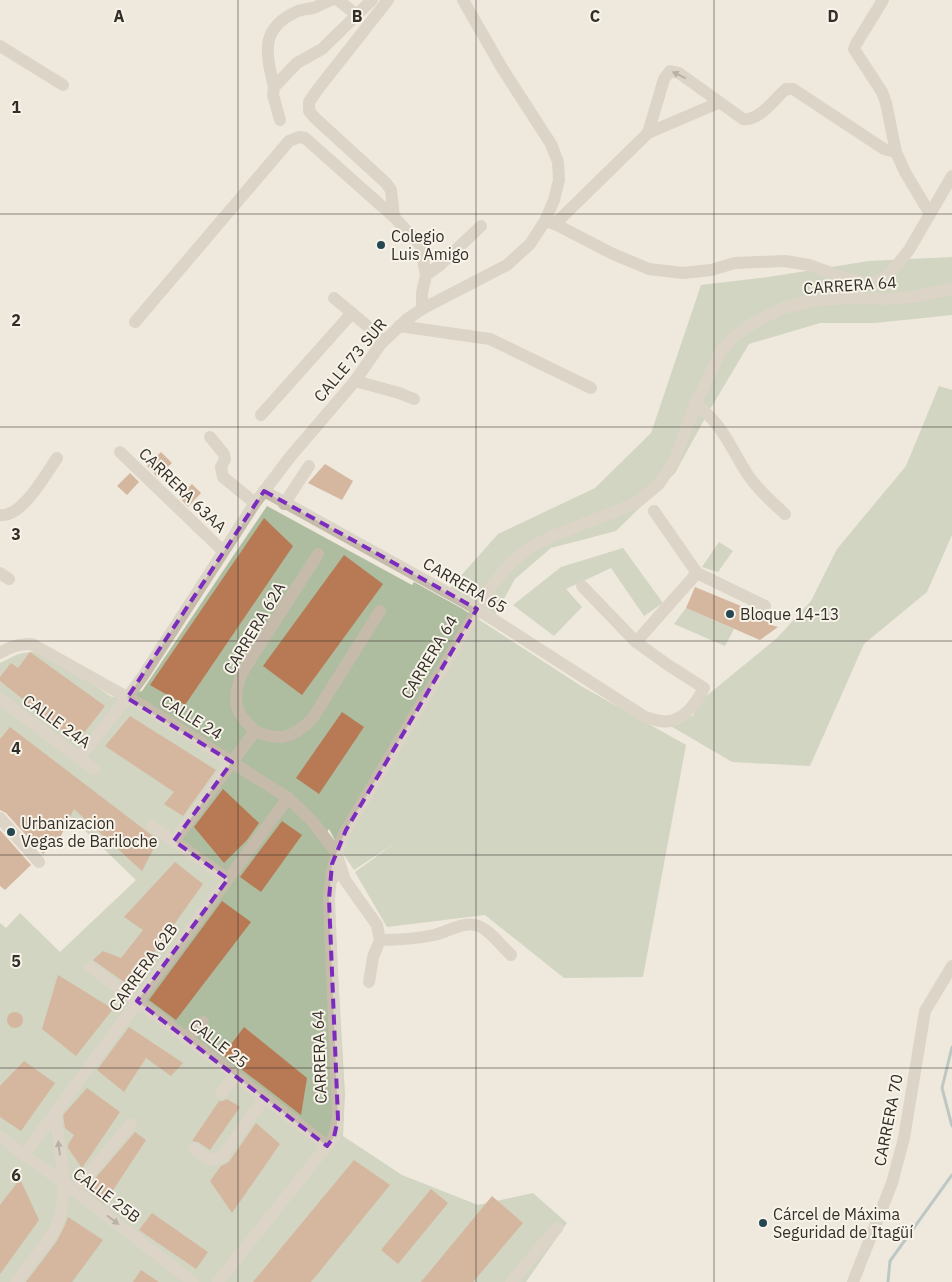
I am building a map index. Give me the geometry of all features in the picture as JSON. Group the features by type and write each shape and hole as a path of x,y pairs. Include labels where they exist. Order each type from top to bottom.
{"street":[{"path":"280,120 273,95 274,87 267,55 268,41 274,28 284,18 300,10 313,8 331,0"},
{"path":"338,0 358,15"},
{"path":"274,87 297,63 322,49 372,0"},
{"path":"388,0 318,89 309,102 309,111 386,183 391,190 394,217"},
{"path":"463,0 502,68 551,144 558,162 559,180 550,223"},
{"path":"884,0 854,50 884,97 896,152 905,172 930,214"},
{"path":"0,46 63,85"},
{"path":"648,133 664,79 670,71 679,73 742,119 749,120 757,116 786,90 793,89 884,149 896,152"},
{"path":"550,223 648,133 718,102"},
{"path":"135,322 289,141 298,137 305,138 394,217 420,245 426,275 422,293 422,309"},
{"path":"550,223 613,254 649,269 683,273 711,270 735,263 785,261 809,266 847,279 875,283 888,276 909,250 952,176"},
{"name":"CALLE 73 SUR","path":"80,757 128,698 255,503 290,457 355,381 384,340 422,309 507,265 550,223"},
{"path":"426,275 440,266 481,226"},
{"name":"CARRERA 64","path":"218,1282 334,1137 338,1119 329,899 331,875 336,852 346,830 477,609 507,567 527,549 548,538 636,503 659,484 675,459 695,405 721,351 735,336 755,322 783,308 811,301 848,298 885,299 913,297 952,289"},
{"path":"334,298 384,340"},
{"path":"261,415 352,314"},
{"path":"399,326 490,339 592,388"},
{"path":"355,381 414,399"},
{"path":"695,405 715,421 749,476 769,500 785,514"},
{"path":"210,437 224,454 225,458 221,468 223,477 255,503"},
{"name":"CARRERA 63AA","path":"120,452 223,551"},
{"path":"0,515 7,516 22,506 57,458"},
{"path":"284,504 309,466"},
{"name":"CARRERA 65","path":"264,491 284,504 477,609 644,717 662,722 681,716 696,704 704,688 668,666 636,642"},
{"path":"654,511 697,573 765,606"},
{"name":"CARRERA 62A","path":"255,731 241,718 236,703 236,689 242,673 318,554"},
{"path":"582,586 636,642 697,573"},
{"path":"174,842 255,731 269,737 282,737 300,731 312,719 380,611"},
{"name":"CALLE 24","path":"5,650 21,644 32,644 150,710 288,798 312,821 336,852 345,880 377,925 380,940"},
{"name":"CALLE 24A","path":"0,700 94,769"},
{"name":"CARRERA 62B","path":"24,1155 288,798"},
{"path":"0,818 39,862"},
{"path":"152,826 228,879"},
{"path":"370,982 373,957 380,940 404,940 436,935 460,926 475,924 484,929 511,955"},
{"name":"CARRERA 70","path":"853,1282 892,1184 904,1138 925,1011 952,966"},
{"name":"CALLE 25","path":"90,967 187,1038 326,1146"},
{"path":"187,1038 203,1022"},
{"path":"221,1093 235,1076"},
{"path":"194,1149 207,1158 215,1160 222,1157 264,1098"},
{"path":"16,1282 52,1234 63,1205 63,1182 54,1114"},
{"path":"74,1191 131,1124"},
{"name":"CALLE 25B","path":"0,1136 193,1282"},
{"path":"511,1282 557,1228"}],"highlighted area":[{"path":"264,491 477,609 346,830 332,864 329,899 338,1119 334,1137 327,1146 137,1001 228,879 174,841 232,762 127,698"}],"green space":[{"path":"952,257 952,315 875,323 820,323 749,344 675,473 616,531 551,548 515,579 490,624 443,596 498,534 595,488 651,433 701,285 768,277 869,261"},
{"path":"939,386 952,390 952,535 927,592 864,644 810,766 732,762 669,725 693,716 699,702 777,638 811,601 837,549 906,466"},
{"path":"267,506 412,585 414,582 461,608 581,686 686,745 643,977 564,978 485,915 387,927 355,872 395,843 354,870 329,829 324,836 348,870 333,887 345,1094 343,1136 402,1175 478,1205 533,1193 567,1223 526,1282 0,1282 0,923 6,928 20,913 60,952 136,880 0,749 0,663 18,654 40,650 112,697 142,691"},
{"path":"719,542 733,551 718,572 702,567"},
{"path":"623,548 663,603 644,616 611,568 566,589 582,607 554,636 513,605 561,567"},
{"path":"686,608 734,629 725,646 674,624"}],"building":[{"path":"161,452 172,463 157,477 147,466"},
{"path":"325,464 353,481 342,500 308,483"},
{"path":"130,473 139,482 127,495 117,486"},
{"path":"192,484 201,493 188,507 179,497"},
{"path":"264,518 293,546 185,705 150,685"},
{"path":"344,555 383,584 302,695 263,666"},
{"name":"Bloque 14-13","path":"695,587 775,620 768,624 778,627 760,640 686,608"},
{"path":"30,652 105,706 77,742 0,681 0,677 11,663 18,668"},
{"path":"342,712 364,727 319,794 296,778"},
{"path":"130,716 216,770 183,816 164,804 174,792 105,746"},
{"path":"10,727 158,840 142,871 74,809 57,844 55,843 43,854 6,813 0,810 0,739"},
{"path":"223,789 259,823 247,840 224,863 194,827"},
{"path":"282,821 302,835 261,892 240,877"},
{"path":"0,830 31,865 5,890 0,886"},
{"path":"175,862 203,884 130,986 93,960 103,951 121,958 143,930 124,917"},
{"path":"222,901 251,922 176,1020 149,1000"},
{"path":"58,975 113,1009 76,1056 42,1029"},
{"path":"12,1012 18,1012 23,1017 21,1026 12,1028 7,1023 7,1017"},
{"path":"129,1027 183,1063 171,1076 146,1058 124,1092 97,1070"},
{"path":"244,1027 307,1078 301,1115 223,1055"},
{"path":"24,1061 55,1083 21,1131 0,1117 0,1086"},
{"path":"87,1088 120,1112 82,1168 68,1148 74,1135 65,1128 63,1115"},
{"path":"227,1099 240,1107 210,1150 198,1142 192,1141 219,1101"},
{"path":"256,1123 280,1144 232,1213 210,1181 221,1166 229,1162"},
{"path":"135,1132 146,1140 104,1204 86,1189"},
{"path":"354,1160 390,1185 311,1282 253,1282"},
{"path":"20,1179 39,1220 0,1274 0,1205"},
{"path":"431,1189 448,1203 398,1264 381,1250"},
{"path":"492,1196 523,1223 473,1282 421,1282"},
{"path":"152,1213 208,1252 196,1269 139,1230"},
{"path":"68,1217 103,1240 72,1282 26,1282 57,1241"},
{"path":"141,1270 159,1282 133,1282"}],"waterway":[{"path":"952,1047 942,1088 952,1126"},
{"path":"888,1282 890,1261 952,1175"}],"place":[{"name":"Colegio Luis Amigo","path":"381,245"},
{"name":"Bloque 14-13","path":"730,614"},
{"name":"Urbanizacion Vegas de Bariloche","path":"11,832"},
{"name":"Cárcel de Máxima Seguridad de Itagüí","path":"763,1223"}]}
